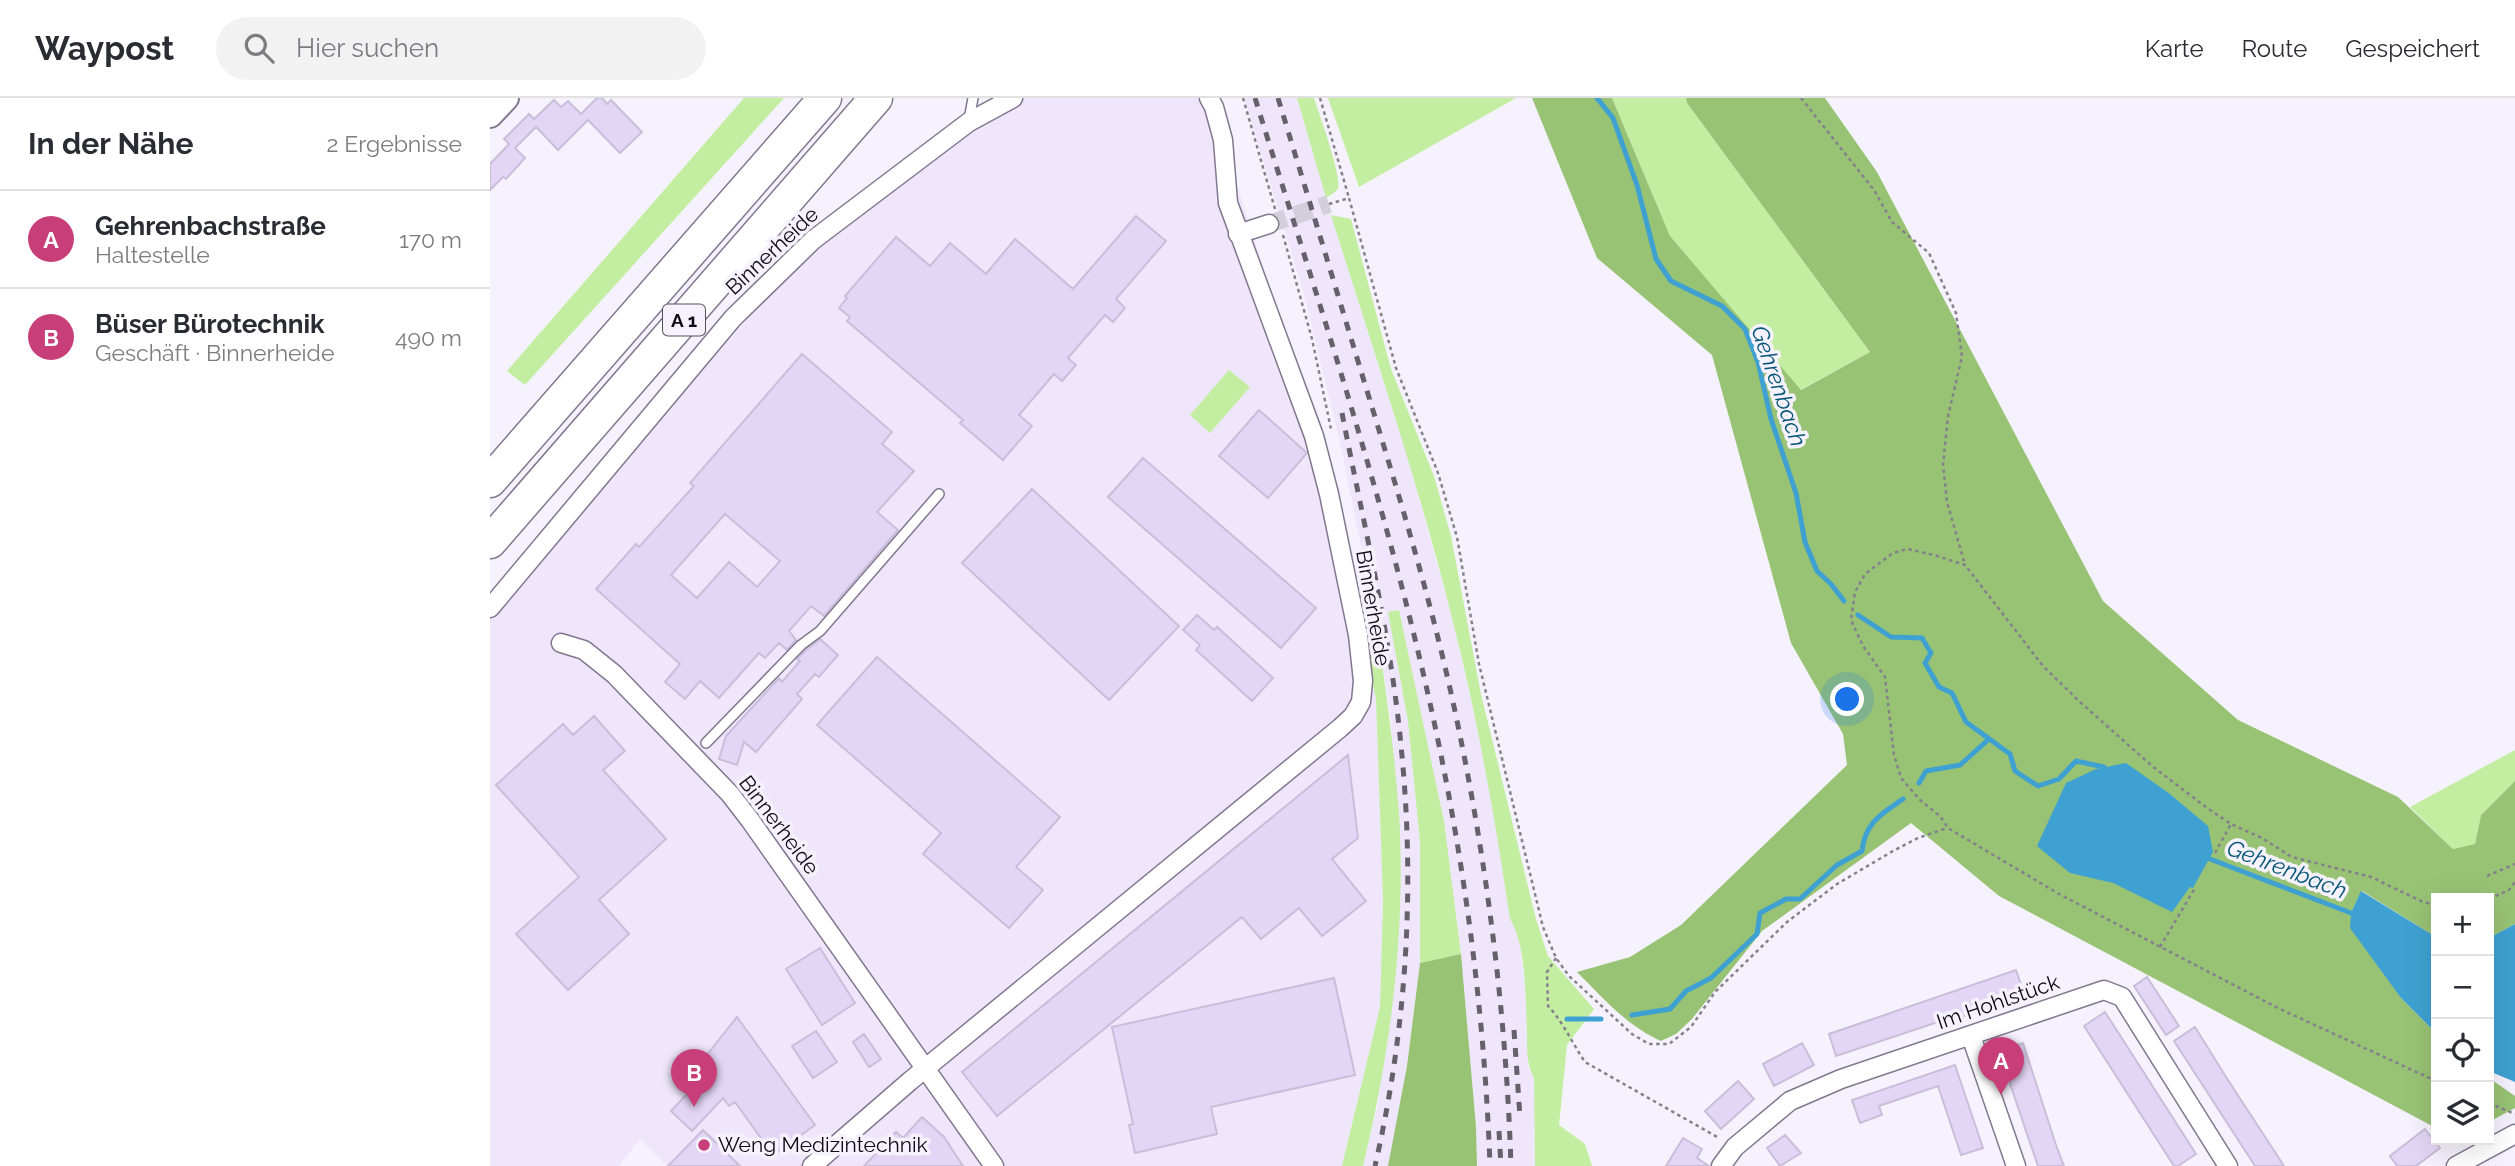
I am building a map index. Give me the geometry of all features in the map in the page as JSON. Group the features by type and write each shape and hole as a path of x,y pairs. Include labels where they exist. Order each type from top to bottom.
{"highway":[{"name":"A 1","path":"490,481 825,98"},
{"name":"A 1","path":"490,542 876,98"}],"street":[{"path":"490,115 506,98"},
{"name":"Binnerheide","path":"490,608 733,318 813,240 969,122 1013,98"},
{"name":"Binnerheide","path":"812,1166 910,1081 1353,716 1361,702 1363,681 1358,635 1314,436 1228,203 1223,140 1209,98"},
{"path":"1238,234 1276,223"},
{"name":"Binnerheide","path":"561,643 584,650 614,674 730,794 994,1166"},
{"name":"Im Hohlstück","path":"1721,1166 1735,1147 1790,1101 1841,1079 2104,990 2122,997 2228,1166"},
{"path":"1971,1036 2016,1166"},
{"path":"2456,1166 2515,1134"}],"lane":[{"path":"969,122 973,98"},
{"path":"706,743 800,645 820,631 939,494"}],"path":[{"path":"1243,98 1276,223 1312,339 1331,422 1331,446 1321,465"},
{"path":"1320,98 1396,368 1438,473 1457,537 1491,718 1544,927 1556,958 1569,976 1632,1034 1649,1044 1668,1044 1691,1027 1715,992 1787,922 1837,884 1893,851 1918,838 1948,828"},
{"path":"1801,98 1874,190 1892,222 1929,253 1956,313 1962,357 1948,416 1943,464 1947,502 1965,565 2043,666 2152,766 2231,824 2262,838 2292,857 2371,877 2431,904"},
{"path":"1329,204 1349,198"},
{"path":"1965,565 1907,549 1893,553 1864,574 1851,611 1851,620 1859,639 1885,677 1894,755 1901,778 1920,800 1940,816 1948,828 2059,894 2278,1009 2431,1079"},
{"path":"2215,853 2231,824"},
{"path":"2487,876 2515,864"},
{"path":"2494,897 2509,890 2515,882"},
{"path":"2160,947 2195,888"},
{"path":"1556,958 1547,972 1548,1006 1563,1023 1585,1062 1735,1147"},
{"path":"2494,1106 2515,1114"}],"shaded area":[{"path":"1012,98 1210,100 1322,452 1376,699 1383,901 1380,1007 1342,1166 667,1166 640,1139 619,1166 490,1166 490,618 778,283 839,221"},
{"path":"1244,98 1297,98 1409,462 1453,621 1490,785 1510,919 1518,931 1525,987 1528,1066 1534,1078 1535,1166 1477,1166 1461,954 1444,821 1398,610 1389,613 1408,721 1420,842 1420,963 1407,1066 1388,1166 1363,1166 1377,1108 1388,1038 1399,931 1391,720 1375,617 1340,442 1303,291"}],"green space":[{"path":"744,98 784,98 525,385 507,371"},
{"path":"1297,98 1314,98 1333,159 1338,188 1326,198"},
{"path":"1328,98 1516,98 1359,187"},
{"path":"1532,98 1612,98 1670,236 1801,390 1870,352 1687,103 1686,98 1825,98 1877,172 2103,601 2238,720 2398,797 2453,849 2475,844 2481,815 2515,781 2515,924 2494,935 2494,893 2431,893 2431,934 2362,891 2351,913 2401,998 2431,1028 2431,1125 1999,896 1911,823 1762,931 1692,1019 1676,1034 1661,1041 1626,1019 1577,972 1630,957 1681,925 1847,765 1843,734 1791,643 1712,355 1597,258"},
{"path":"1612,98 1686,98 1687,103 1870,352 1800,390 1670,236"},
{"path":"1331,215 1351,219 1391,369 1434,476 1451,536 1481,694 1536,919 1548,956 1594,1009 1567,1045 1559,1125 1585,1144 1592,1166 1535,1166 1534,1078 1527,1055 1522,958 1516,930 1510,919 1470,696 1426,519"},
{"path":"1229,370 1250,387 1210,433 1190,415"},
{"path":"1399,610 1444,821 1461,954 1420,963 1420,842 1408,721 1388,612"},
{"path":"1375,617 1399,812 1401,857 1398,946 1389,1035 1363,1166 1342,1166 1380,1007 1383,901 1376,699 1359,622"},
{"path":"2515,750 2515,781 2481,815 2475,844 2453,849 2410,807"},
{"path":"1461,954 1477,1166 1388,1166 1407,1066 1420,963"},
{"path":"2494,1081 2515,1096 2515,1108 2494,1119"}],"water":[{"path":"2126,763 2170,794 2208,826 2213,852 2193,888 2190,887 2172,912 2113,883 2070,873 2037,846 2066,783 2096,769"},
{"path":"2361,891 2431,934 2431,1028 2401,998 2350,928 2351,913"},
{"path":"2515,924 2515,1082 2494,1073 2494,935"}],"building":[{"path":"597,98 602,98 607,104 611,100 642,132 620,153 588,120 558,150 536,127 515,148 525,158 506,179 503,177 490,190 490,164 509,144 504,139 529,114 534,119 554,100 561,107 568,101 581,114"},
{"path":"1136,216 1166,241 1116,299 1125,308 1113,322 1105,315 1068,358 1076,365 1062,381 1054,374 1019,415 1032,426 1003,460 960,423 963,420 847,321 850,317 839,308 847,298 845,296 896,237 930,266 950,243 986,274 1015,239 1073,289"},
{"path":"802,354 892,432 882,444 914,471 877,512 898,530 824,616 811,606 789,631 796,640 787,650 779,643 765,658 759,653 719,698 700,681 685,699 665,682 680,664 596,589 636,544 639,547 694,486 690,483","holes":["725,514 780,561 757,587 729,562 697,598 671,575"]},
{"path":"1259,410 1307,453 1268,498 1219,456"},
{"path":"1143,458 1316,608 1281,648 1108,497"},
{"path":"1032,489 1179,626 1109,700 962,563"},
{"path":"1197,615 1214,630 1217,627 1273,678 1252,701 1196,650 1200,645 1183,630"},
{"path":"820,639 838,655 819,677 815,674 797,694 802,699 756,752 744,742 737,765 719,759 726,736 779,678 782,682 800,661 797,659"},
{"path":"877,657 1060,817 1016,867 1043,890 1009,928 923,854 941,833 817,725"},
{"path":"594,716 625,751 603,770 666,839 599,900 629,934 568,990 516,934 579,877 496,785 563,724 573,735"},
{"path":"1348,755 1358,838 1332,859 1366,901 1322,936 1299,908 1261,939 1242,917 997,1116 962,1072"},
{"path":"820,948 855,1003 822,1025 786,969"},
{"path":"2016,970 2024,993 1973,1010 1974,1013 1954,1019 1953,1017 1836,1056 1829,1034"},
{"path":"2147,977 2179,1026 2166,1035 2134,986"},
{"path":"1334,978 1355,1075 1211,1107 1217,1134 1135,1153 1129,1125 1133,1124 1112,1027"},
{"path":"2105,1012 2196,1154 2178,1166 2174,1166 2084,1026"},
{"path":"737,1017 815,1125 773,1155 735,1102 729,1106 723,1098 692,1131 671,1111 706,1074 699,1065"},
{"path":"2195,1027 2284,1166 2255,1166 2174,1041"},
{"path":"816,1031 837,1062 813,1078 792,1046"},
{"path":"864,1034 881,1059 869,1067 853,1042"},
{"path":"1802,1043 1814,1065 1774,1086 1763,1064"},
{"path":"2023,1043 2064,1166 2038,1166 1999,1051"},
{"path":"1955,1065 1983,1148 1961,1155 1938,1086 1879,1106 1882,1115 1860,1123 1852,1100"},
{"path":"1738,1081 1754,1099 1721,1129 1705,1111"},
{"path":"922,1117 944,1137 963,1166 864,1166 896,1132 903,1138"},
{"path":"2425,1129 2431,1137 2431,1145 2440,1148 2416,1166 2397,1166 2390,1156"},
{"name":"Weng Medizintechnik","path":"703,1130 740,1166 668,1166"},
{"path":"1785,1135 1801,1153 1780,1166 1767,1148"},
{"path":"1683,1138 1702,1149 1697,1158 1709,1166 1666,1166"}],"waterway":[{"name":"Gehrenbach","path":"1597,98 1613,118 1637,185 1656,259 1671,281 1722,306 1745,329 1758,362 1771,419 1796,493 1805,542 1817,571 1844,601"},
{"name":"Gehrenbach","path":"1858,615 1891,637 1922,638 1931,653 1925,663 1939,687 1952,693 1966,722 2010,754 2015,771 2038,786 2059,779 2076,761 2104,767"},
{"path":"1919,783 1926,771 1960,765 1989,739"},
{"path":"1632,1015 1670,1009 1686,991 1711,978 1757,934 1760,913 1786,899 1800,899 1837,865 1862,851 1870,826 1903,799"},
{"name":"Gehrenbach","path":"2210,859 2351,913"},
{"path":"1567,1019 1601,1019"}],"tunnel":[{"path":"1269,224 1329,204"}],"railway":[{"path":"1255,98 1364,450 1403,593 1435,726 1458,850 1476,976 1490,1166"},
{"path":"1278,98 1404,515 1453,702 1485,874 1499,991 1511,1166"},
{"path":"1342,413 1392,670 1406,808 1407,911 1401,1013 1386,1115 1375,1166"},
{"path":"1514,1030 1520,1117"},
{"path":"1499,1131 1501,1166"}],"place":[{"name":"Gehrenbachstraße","path":"2001,1095"},
{"name":"Büser Bürotechnik","path":"694,1107"},
{"name":"Weng Medizintechnik","path":"704,1145"}]}
